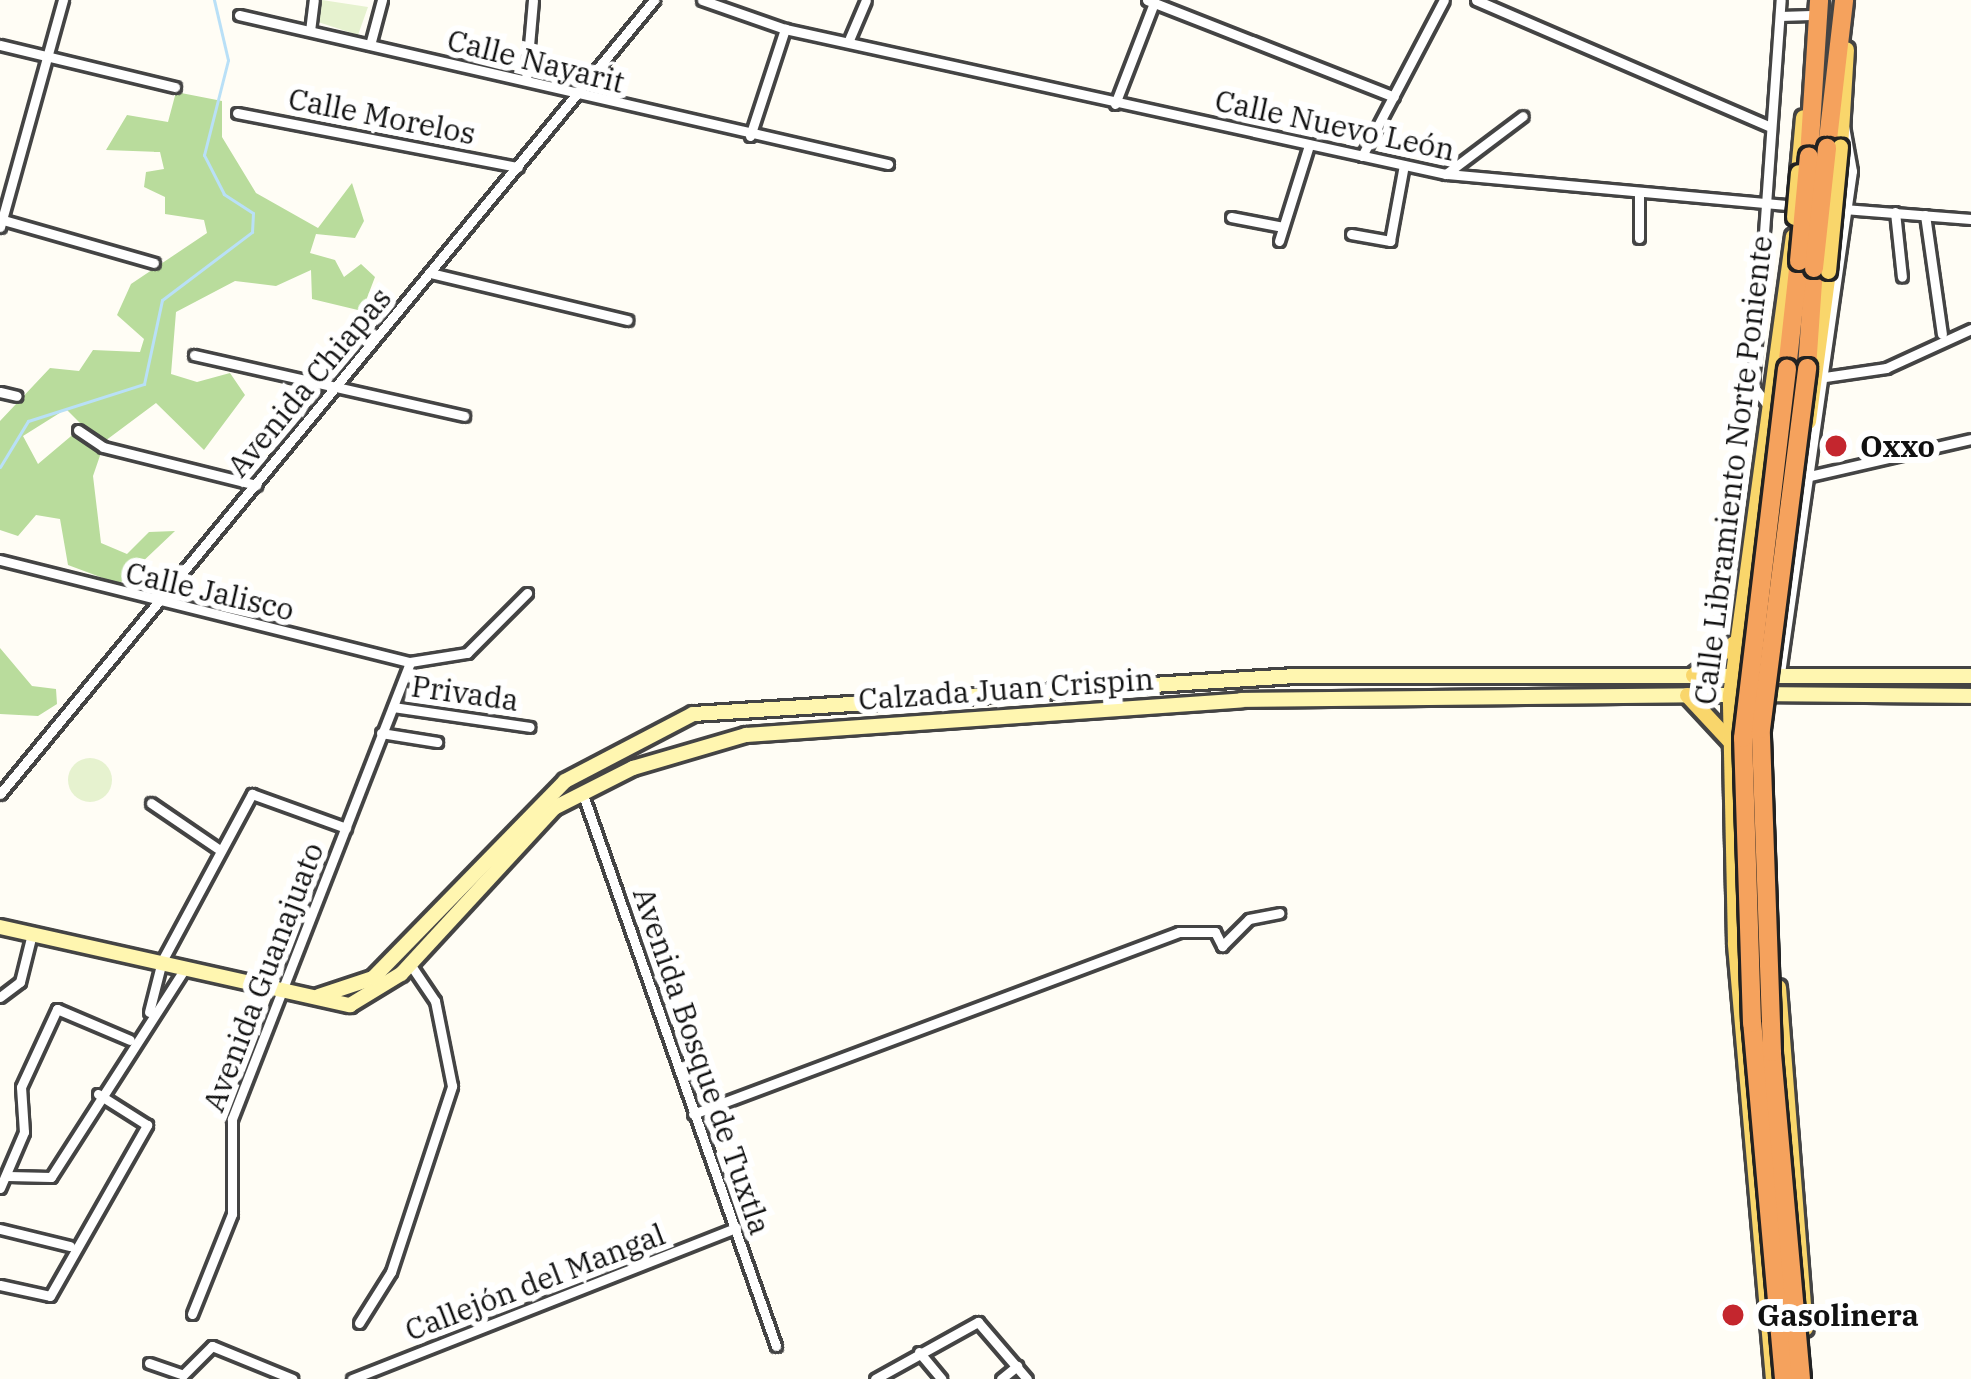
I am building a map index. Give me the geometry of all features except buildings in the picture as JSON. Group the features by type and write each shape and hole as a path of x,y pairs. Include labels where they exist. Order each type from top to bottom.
{"highway":[{"name":"Calle Libramiento Norte Poniente","path":"1818,156 1844,0"},
{"name":"Calle Libramiento Norte Poniente","path":"1805,1379 1772,1052 1760,729 1806,372 1814,267 1818,156 1814,5"},
{"name":"Calle Libramiento Norte Poniente","path":"1784,1379 1752,1023 1743,737 1806,372"}],"main road":[{"name":"Calle Libramiento Norte Poniente","path":"1773,1379 1738,976 1731,674 1792,236 1818,156 1841,110 1842,27"},
{"name":"Calle Libramiento Norte Poniente","path":"1805,1379 1778,990 1769,694 1801,478 1818,156"},
{"path":"1693,675 1736,640"},
{"name":"Calzada Juan Crispin","path":"305,997 373,978 546,796 677,718 1294,676 1971,676"},
{"name":"Calzada Juan Crispin","path":"0,927 350,1005 410,964 582,792 703,746 1241,700 1808,693 1971,696"},
{"path":"1687,695 1732,749"},
{"path":"698,714 703,746"},
{"path":"677,718 682,751"}],"street":[{"path":"63,0 1,222 154,263"},
{"path":"310,31 314,0"},
{"path":"370,45 382,0"},
{"path":"526,80 533,0"},
{"name":"Avenida Chiapas","path":"0,794 579,98 654,0"},
{"name":"Calle Nuevo León","path":"702,0 784,28 1446,174 1971,219"},
{"path":"849,40 866,0"},
{"path":"1362,156 1444,0"},
{"path":"1476,0 1768,126"},
{"path":"1504,13 1511,0"},
{"path":"1769,407 1754,386 1768,126 1781,0"},
{"path":"1114,104 1150,1 1394,97"},
{"path":"1780,16 1814,5"},
{"name":"Calle Nayarit","path":"239,15 526,80 579,98 888,164"},
{"path":"751,136 784,28"},
{"path":"0,46 175,87"},
{"path":"1841,110 1853,128 1848,208 1806,372 1801,478 1971,440"},
{"name":"Calle Morelos","path":"237,112 518,167"},
{"path":"1446,174 1523,116"},
{"path":"1279,241 1309,145"},
{"path":"1351,234 1390,241 1404,165"},
{"path":"1639,193 1639,238"},
{"path":"1895,212 1902,277"},
{"path":"1925,215 1942,334"},
{"path":"1232,218 1283,227"},
{"path":"430,273 627,320"},
{"path":"1806,372 1886,368 1942,334 1971,329"},
{"path":"194,355 464,416"},
{"path":"0,392 17,396"},
{"path":"78,430 103,447 256,484"},
{"name":"Calle Jalisco","path":"0,560 153,605 410,662"},
{"path":"410,662 467,653 526,593"},
{"name":"Avenida Guanajuato","path":"192,1315 232,1214 228,1136 277,992 410,662"},
{"name":"Privada","path":"393,706 530,727"},
{"path":"381,734 436,742"},
{"name":"Avenida Bosque de Tuxtla","path":"582,792 776,1346"},
{"path":"149,1012 162,961 218,848 252,794 346,828"},
{"path":"151,802 218,848"},
{"path":"693,1114 1179,932 1215,932 1222,946 1249,919 1279,913"},
{"path":"0,997 20,982 32,934"},
{"path":"359,1323 391,1272 452,1086 435,1001 410,964"},
{"path":"8,1176 51,1177 130,1040 183,971"},
{"path":"0,1188 24,1132 21,1087 57,1009 130,1040"},
{"path":"0,1285 50,1296 70,1246 147,1125 98,1094"},
{"name":"Callejón del Mangal","path":"352,1379 736,1228"},
{"path":"0,1229 70,1246"},
{"path":"875,1379 978,1322 1027,1379"},
{"path":"148,1363 183,1375 212,1346 293,1379"},
{"path":"919,1352 942,1379"},
{"path":"1001,1379 1017,1366"}],"green space":[{"path":"322,0 368,7 358,35 315,21"},
{"path":"176,92 222,101 222,137 256,193 318,228 352,183 364,221 355,238 316,234 310,253 335,260 344,277 361,264 375,277 362,311 312,299 311,270 276,286 235,281 176,312 171,374 197,382 230,373 245,395 204,450 156,403 105,441 93,476 101,543 127,554 149,532 175,531 119,584 68,565 60,519 36,515 18,536 0,530 0,421 50,368 79,371 93,350 140,352 144,339 117,315 131,284 207,233 204,220 165,214 165,197 144,187 146,172 164,169 160,152 106,150 127,115 168,122","holes":["66,409 83,426 38,464 23,436"]},
{"path":"0,648 32,686 56,689 57,704 38,716 0,714"},
{"path":"90,758 106,764 112,780 106,796 90,802 74,796 68,780 74,764"}],"waterway":[{"path":"0,467 28,421 144,384 162,300 252,232 253,213 224,194 204,155 228,60 214,0"}],"place":[{"name":"Oxxo","path":"1836,446"},
{"name":"Gasolinera","path":"1733,1315"}]}
